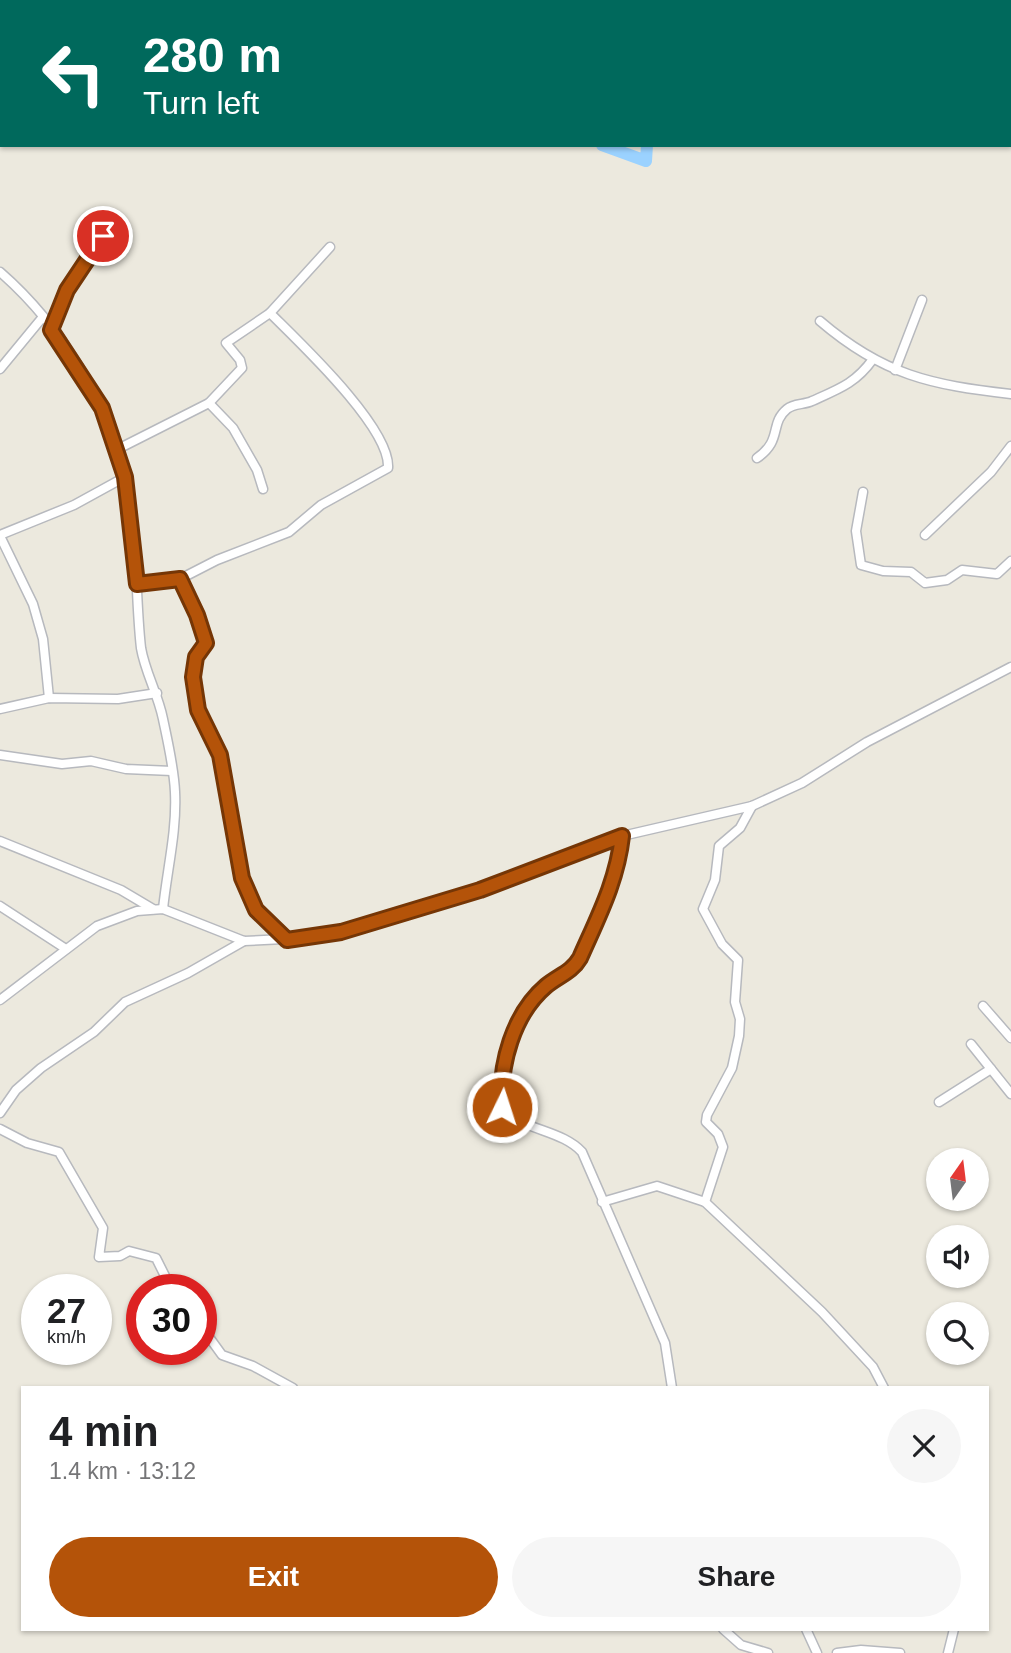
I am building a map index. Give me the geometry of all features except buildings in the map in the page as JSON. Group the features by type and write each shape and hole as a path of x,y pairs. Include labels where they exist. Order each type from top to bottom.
{"street":[{"path":"51,330 67,290 103,236"},
{"path":"116,450 209,403 242,368 226,343 270,313 330,247"},
{"path":"0,272 43,318 102,408 125,477 142,651 156,693 172,771 174,832 163,909"},
{"path":"895,370 922,300"},
{"path":"137,584 180,579 230,554 289,532 321,505 388,468 389,456 382,440 337,382 270,313"},
{"path":"0,369 43,318"},
{"path":"820,321 852,349 895,370 935,384 1011,394"},
{"path":"757,458 770,449 778,422 789,407 814,400 854,382 873,359"},
{"path":"209,403 233,428 257,470 262,489"},
{"path":"925,535 991,472 1011,446"},
{"path":"49,698 43,639 33,604 0,535 74,505 125,477"},
{"path":"863,492 856,531 861,565 883,571 911,572 925,583 947,580 962,570 997,573 1011,561"},
{"path":"180,579 197,615 206,643 196,657 193,677 198,710 220,755 242,878 256,910 287,940"},
{"path":"0,1000 66,948 106,921 163,909 244,941 287,940 341,932 480,890 622,836 752,806 803,783 867,741 1011,667"},
{"path":"0,709 49,698 118,699 156,693"},
{"path":"0,755 56,763 91,761 126,769 172,771"},
{"path":"705,1202 723,1147 718,1134 706,1122 707,1115 732,1068 740,1019 735,1002 738,960 722,943 703,909 715,880 719,846 740,828 752,806"},
{"path":"622,836 618,869 611,890 575,967 545,987 513,1032 506,1059 501,1099 507,1114 575,1144 582,1152 665,1343 672,1386"},
{"path":"0,841 121,890 153,909"},
{"path":"0,906 66,948"},
{"path":"0,1113 16,1090 41,1068 94,1032 125,1002 188,973 244,941"},
{"path":"983,1006 1011,1038"},
{"path":"971,1044 1011,1094"},
{"path":"939,1102 991,1069"},
{"path":"0,1129 27,1143 59,1152 103,1228 99,1257 120,1256 129,1251 156,1258 164,1274"},
{"path":"602,1202 657,1186 705,1202 822,1311 873,1367 883,1386"},
{"path":"217,1348 222,1355 253,1366 289,1386"},
{"path":"725,1631 741,1645 768,1653"},
{"path":"807,1631 817,1653"},
{"path":"948,1653 954,1631"},
{"path":"836,1653 860,1650 900,1653"}],"waterway":[{"path":"608,147 646,161 647,147"}],"route":[{"path":"103,236 67,290 56,311 51,330 68,352 102,408 128,489 137,584 180,579 197,615 206,643 196,657 193,677 198,710 220,755 242,878 256,910 287,940 341,932 480,890 622,836 618,869 611,890 575,967 545,987 513,1032 506,1059 502,1107"}]}
